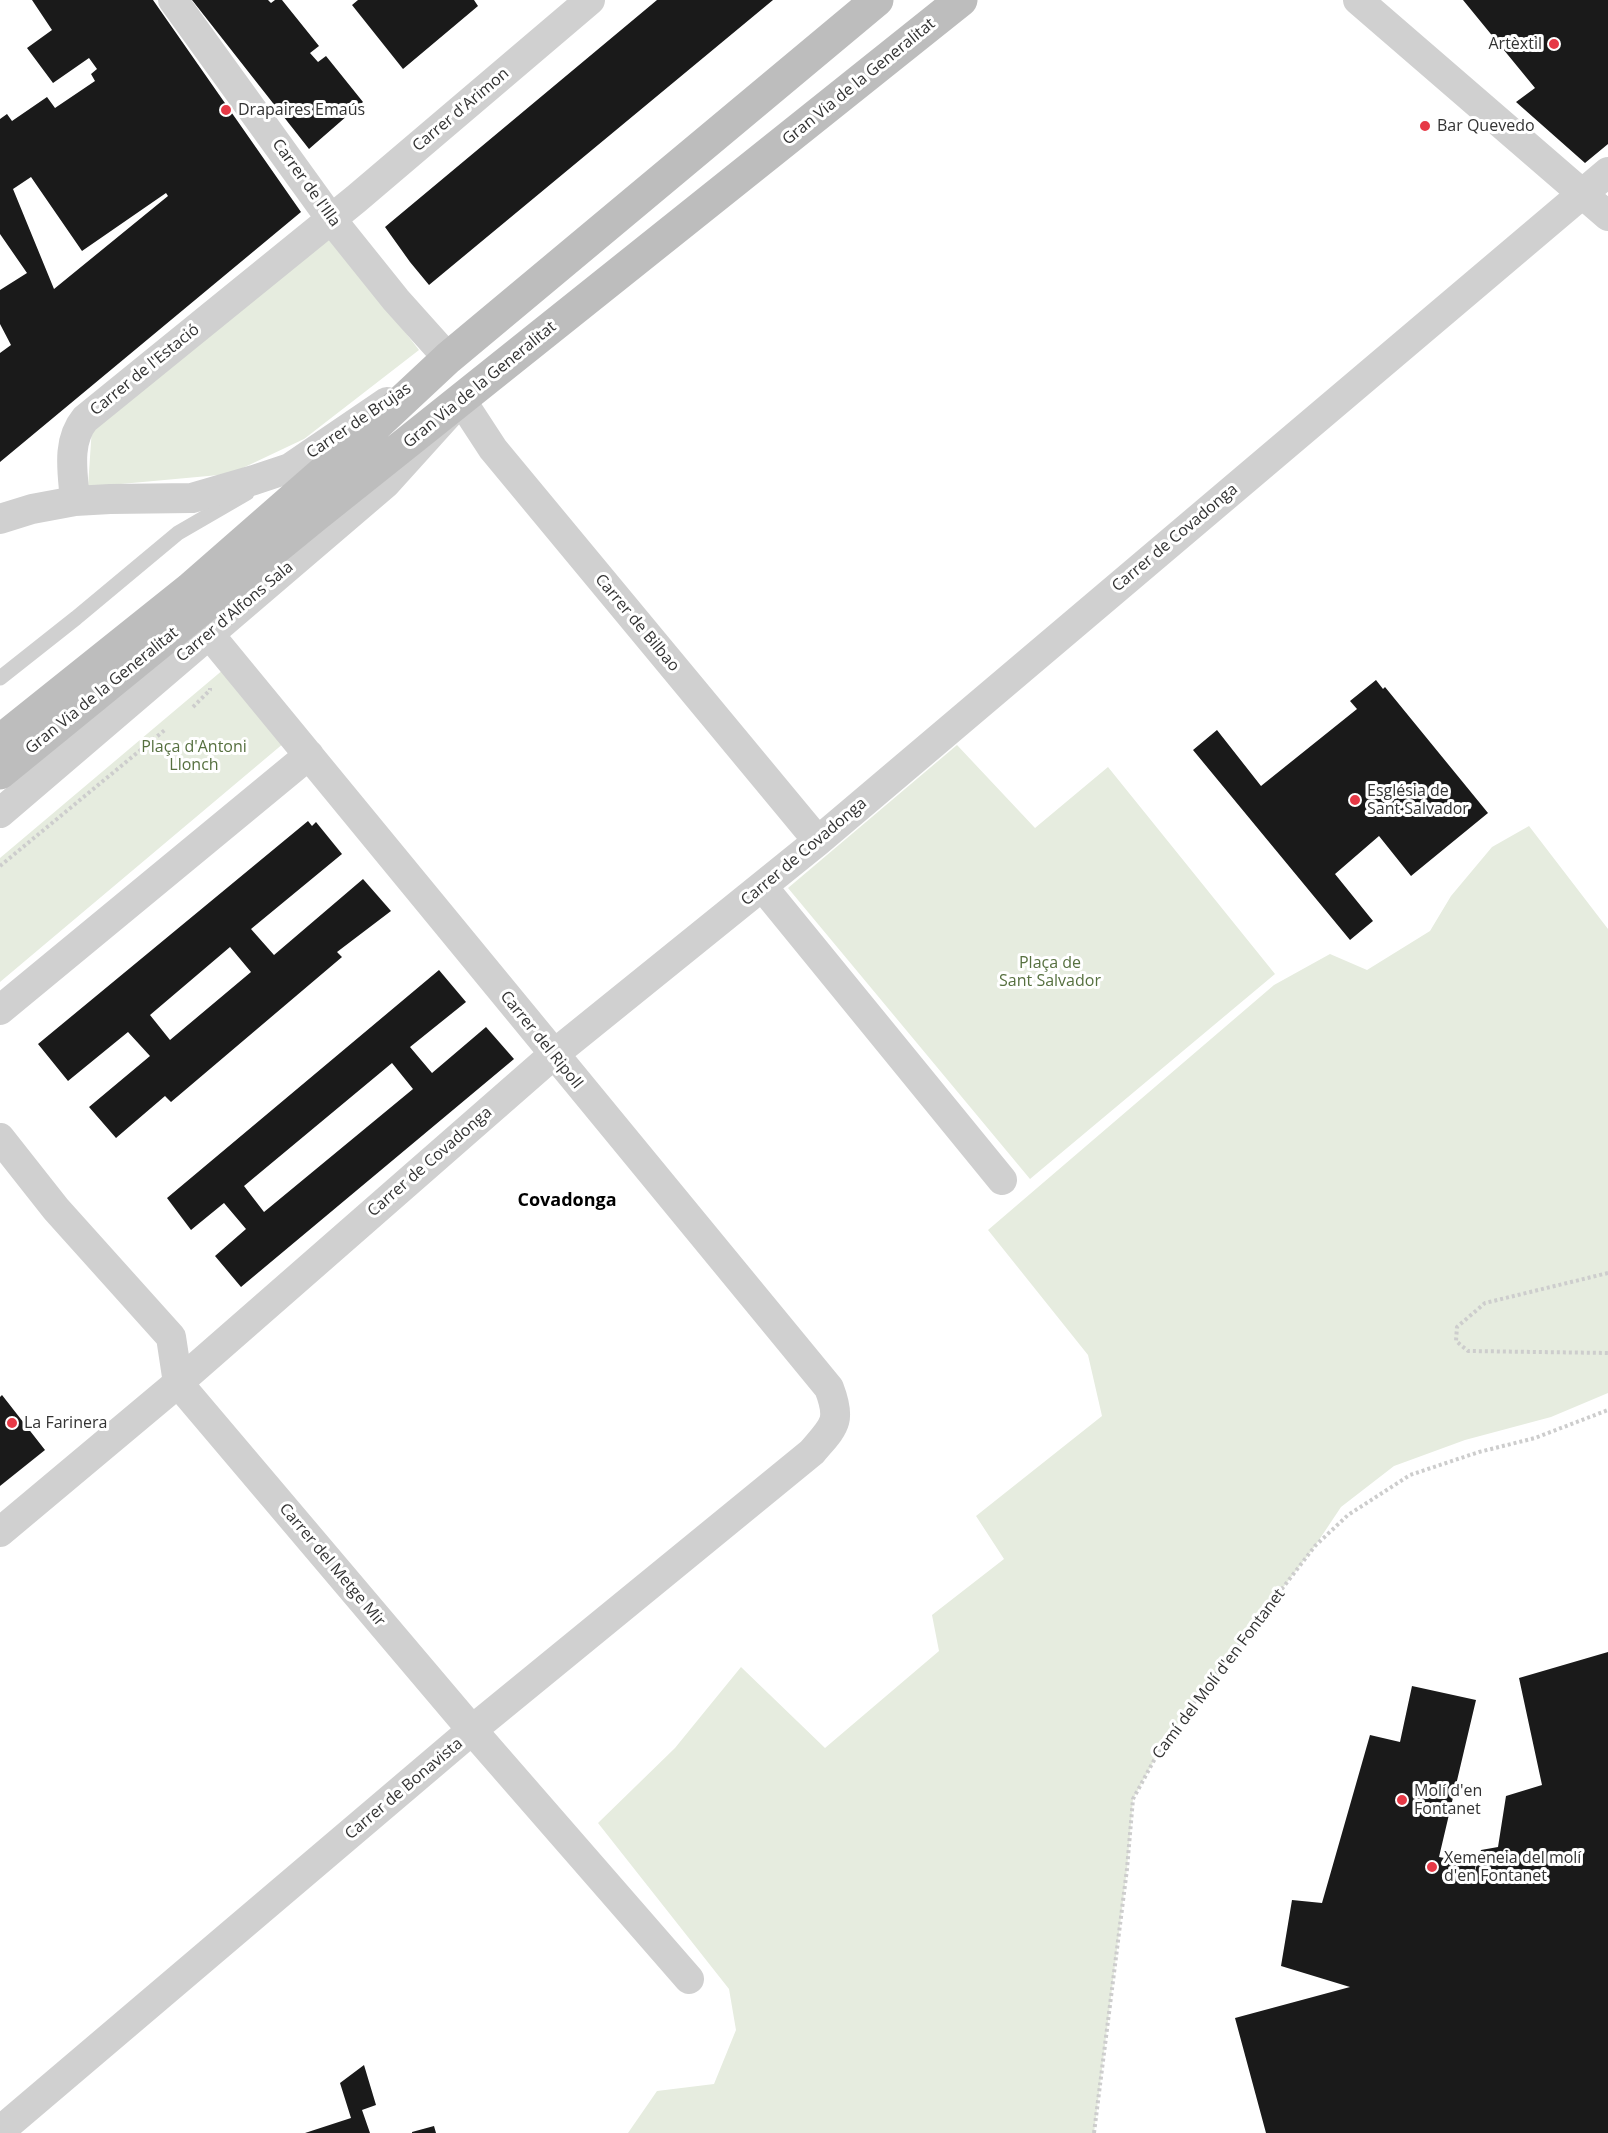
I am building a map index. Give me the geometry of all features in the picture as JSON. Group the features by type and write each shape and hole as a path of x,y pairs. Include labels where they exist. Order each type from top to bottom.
{"street":[{"name":"Carrer de l'Illa","path":"173,0 332,219 396,300 438,366"},
{"name":"Carrer d'Arimon","path":"332,219 590,0"},
{"name":"Gran Via de la Generalitat","path":"0,741 190,588 358,442 438,366 877,0"},
{"name":"Gran Via de la Generalitat","path":"0,773 245,573 962,0"},
{"path":"1358,0 1608,216"},
{"name":"Carrer de Covadonga","path":"0,1532 178,1383 553,1055 818,841 1608,172"},
{"name":"Carrer de l'Estació","path":"75,501 72,463 74,442 78,428 85,419 332,219"},
{"name":"Carrer de Brujas","path":"75,501 192,498 290,468 438,366"},
{"name":"Carrer d'Alfons Sala","path":"0,813 387,483 461,400"},
{"name":"Carrer de Bilbao","path":"461,400 493,449 818,841"},
{"path":"0,519 32,509 75,501"},
{"name":"Carrer del Ripoll","path":"209,634 829,1388 837,1408 832,1428 812,1452"},
{"path":"0,1010 309,755"},
{"path":"762,886 1002,1180"},
{"path":"0,1138 56,1209 171,1337 178,1383"},
{"name":"Carrer del Metge Mir","path":"178,1383 472,1730 689,1979"},
{"name":"Carrer de Bonavista","path":"7,2121 472,1730 812,1452"}],"lane":[{"name":"Carrer de Brujas","path":"0,678 178,533 290,468"}],"path":[{"path":"193,707 210,690"},
{"path":"0,866 166,729"},
{"path":"1608,1274 1485,1304 1457,1328 1456,1341 1468,1351 1608,1353"},
{"name":"Camí del Molí d'en Fontanet","path":"1094,2133 1127,1869 1133,1799 1164,1742 1315,1546 1348,1515 1410,1475 1479,1452 1535,1438 1608,1410"}],"green space":[{"path":"330,235 419,350 304,439 230,474 88,487 92,427"},
{"name":"Plaça d'Antoni Llonch","path":"224,669 284,743 0,982 0,858"},
{"name":"Plaça de Sant Salvador","path":"957,745 1035,828 1108,767 1275,974 1030,1179 788,888"},
{"path":"1529,826 1608,929 1608,1393 1551,1417 1465,1440 1394,1466 1341,1507 1315,1546 1164,1742 1133,1799 1127,1869 1094,2133 628,2133 657,2091 714,2084 736,2030 729,1989 598,1823 675,1748 741,1667 825,1748 939,1651 932,1615 1004,1559 976,1516 1102,1416 1088,1355 988,1230 1274,985 1330,954 1367,970 1430,931 1451,896 1492,847"}],"building":[{"path":"32,0 153,0 301,212 0,462 0,353 11,345 0,324 0,290 27,273 0,234 0,119 7,114 12,121 47,97 55,108 95,81 91,74 97,69 89,58 53,83 27,48 52,30","holes":["31,177 82,251 166,193 168,196 54,289 13,189"]},
{"path":"192,0 268,0 271,3 275,0 282,0 319,46 310,53 318,62 326,56 363,102 309,149"},
{"path":"358,0 474,0 478,6 403,69 352,5"},
{"path":"657,0 773,0 429,285 385,227"},
{"name":"Artèxtil","path":"1463,0 1608,0 1608,144 1585,163 1516,102 1535,88"},
{"name":"Església de Sant Salvador","path":"1376,680 1383,689 1385,687 1488,813 1411,876 1379,836 1335,874 1373,921 1350,940 1193,750 1217,730 1261,786 1357,709 1350,701"},
{"path":"308,821 312,826 316,822 342,854 251,929 274,955 363,879 391,911 337,952 342,957 171,1102 165,1096 116,1138 89,1107 150,1056 128,1032 68,1081 38,1044","holes":["230,947 251,972 170,1040 150,1015"]},
{"path":"439,970 466,1002 410,1047 432,1073 486,1027 514,1059 241,1287 215,1256 246,1229 224,1203 191,1230 167,1198","holes":["392,1063 413,1089 264,1212 244,1186"]},
{"name":"La Farinera","path":"2,1395 45,1450 0,1486 0,1397"},
{"path":"1608,1652 1608,2133 1266,2133 1235,2018 1350,1987 1281,1966 1292,1900 1322,1903 1370,1735 1400,1742 1412,1686 1476,1700 1439,1857 1476,1864 1473,1878 1481,1850 1498,1847 1506,1796 1542,1785 1519,1678"},
{"path":"364,2065 376,2105 362,2110 370,2133 305,2133 351,2118 340,2083"},
{"path":"434,2126 436,2133 412,2133 412,2132"}],"place":[{"name":"Artèxtil","path":"1554,44"},
{"name":"Drapaires Emaús","path":"226,110"},
{"name":"Bar Quevedo","path":"1425,126"},
{"name":"Església de Sant Salvador","path":"1355,800"},
{"name":"La Farinera","path":"12,1423"},
{"name":"Molí d'en Fontanet","path":"1402,1800"},
{"name":"Xemeneia del molí d'en Fontanet","path":"1432,1867"}],"district":[{"name":"Covadonga","path":"567,1201"}]}
